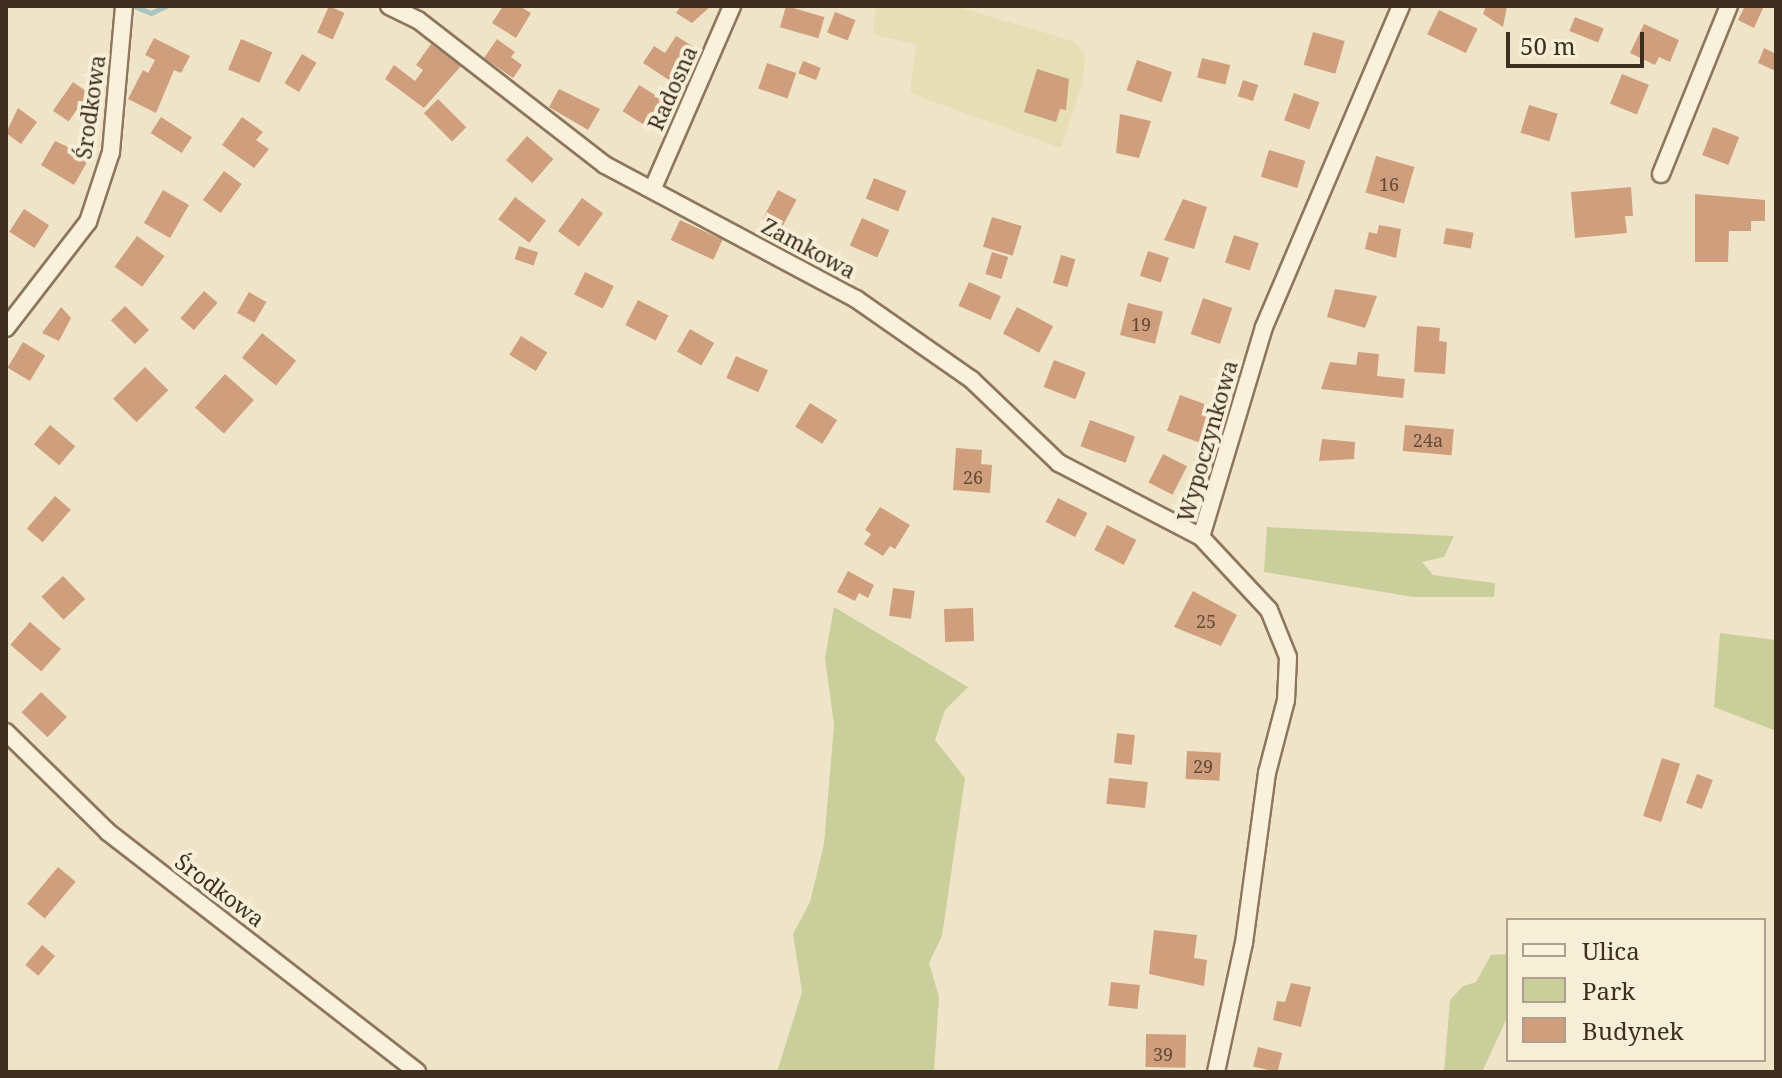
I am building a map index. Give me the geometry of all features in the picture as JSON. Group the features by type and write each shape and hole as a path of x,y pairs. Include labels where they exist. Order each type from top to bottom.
{"street":[{"name":"Środkowa","path":"6,328 88,222 111,152 124,6"},
{"name":"Zamkowa","path":"389,6 418,20 605,165 856,299 972,380 1059,463 1201,537"},
{"name":"Radosna","path":"653,188 732,6"},
{"name":"Wypoczynkowa","path":"1216,1072 1244,943 1267,773 1286,700 1288,657 1269,610 1201,537 1264,327 1401,6"},
{"path":"1661,174 1729,6"},
{"name":"Środkowa","path":"6,732 108,832 417,1072"}],"shaded area":[{"path":"876,6 955,6 1075,42 1085,55 1083,82 1061,148 910,93 916,45 873,34"}],"green space":[{"path":"1267,527 1454,536 1444,557 1422,562 1433,575 1495,583 1494,597 1413,597 1264,572"},
{"path":"834,607 968,687 945,710 935,740 965,778 942,936 929,963 939,997 934,1072 777,1072 802,992 793,934 810,902 824,844 834,725 825,658"},
{"path":"1720,633 1776,640 1776,731 1714,707"},
{"path":"1506,954 1506,1020 1482,1072 1444,1072 1450,1000 1463,986 1476,982 1491,955"}],"building":[{"path":"329,6 345,13 333,39 317,32"},
{"path":"503,6 519,6 531,13 516,38 492,23"},
{"path":"681,6 711,6 692,23 676,13"},
{"path":"786,6 824,17 818,38 780,27"},
{"path":"1486,6 1507,6 1503,27 1483,14"},
{"path":"1745,6 1764,6 1754,28 1738,20"},
{"path":"1439,10 1478,29 1466,53 1427,34"},
{"path":"835,12 856,20 848,40 827,33"},
{"path":"1575,17 1604,29 1598,43 1569,31"},
{"path":"1644,24 1679,40 1670,62 1659,57 1655,65 1630,53"},
{"path":"1313,32 1345,41 1335,74 1304,65"},
{"path":"676,36 694,47 672,82 643,63 654,46 665,53"},
{"path":"154,38 190,56 181,73 174,70 156,113 128,99 143,70 148,73 155,60 145,55"},
{"path":"241,39 272,52 259,83 228,69"},
{"path":"497,39 515,52 511,57 522,65 513,78 484,58"},
{"path":"431,44 461,66 424,108 385,79 394,65 415,81 423,70 416,65"},
{"path":"1764,48 1776,54 1776,71 1758,63"},
{"path":"302,54 317,63 299,92 284,83"},
{"path":"1202,58 1230,65 1225,84 1197,77"},
{"path":"1137,60 1172,72 1162,102 1127,90"},
{"path":"803,61 821,68 816,80 798,73"},
{"path":"767,63 796,73 788,99 758,89"},
{"path":"1037,69 1069,79 1066,110 1060,109 1056,122 1024,112"},
{"path":"1622,74 1649,85 1637,115 1610,104"},
{"path":"1243,80 1258,85 1253,101 1238,96"},
{"path":"73,82 89,93 68,122 53,111"},
{"path":"639,85 663,100 646,126 623,111"},
{"path":"559,89 600,109 588,130 549,107"},
{"path":"1294,93 1319,102 1309,129 1284,120"},
{"path":"438,99 466,127 452,141 424,113"},
{"path":"1529,105 1558,114 1549,142 1521,133"},
{"path":"18,108 37,122 21,144 6,133"},
{"path":"1120,114 1151,121 1139,158 1116,153"},
{"path":"161,117 192,137 182,153 151,133"},
{"path":"242,117 263,132 256,140 269,149 254,168 222,145"},
{"path":"1713,127 1739,137 1728,165 1702,155"},
{"path":"527,136 553,159 532,183 506,160"},
{"path":"55,141 90,157 74,185 41,165"},
{"path":"1269,150 1305,161 1297,188 1261,177"},
{"path":"1376,156 1414,167 1404,204 1366,193"},
{"path":"224,171 242,184 221,213 203,200"},
{"path":"874,178 906,191 898,212 866,198"},
{"path":"1631,187 1633,216 1625,216 1627,233 1575,238 1571,192"},
{"path":"163,190 189,205 170,238 144,223"},
{"path":"778,190 797,200 781,230 762,220"},
{"path":"1695,194 1765,200 1765,221 1751,221 1751,231 1729,231 1728,262 1695,262"},
{"path":"515,197 546,220 529,243 498,219"},
{"path":"582,198 603,213 579,246 558,231"},
{"path":"1183,199 1207,207 1194,249 1164,240"},
{"path":"24,209 49,225 34,248 9,232"},
{"path":"992,217 1022,226 1013,256 983,247"},
{"path":"862,218 889,230 877,258 850,245"},
{"path":"680,220 723,240 713,260 671,240"},
{"path":"1379,225 1401,229 1396,258 1365,249 1369,232 1377,234"},
{"path":"1446,228 1474,233 1471,249 1443,244"},
{"path":"1234,235 1259,243 1250,271 1225,263"},
{"path":"137,236 165,256 142,287 115,267"},
{"path":"519,246 538,252 534,265 515,259"},
{"path":"1148,251 1169,258 1161,283 1140,276"},
{"path":"992,252 1008,257 1002,279 985,274"},
{"path":"1061,255 1075,259 1067,287 1053,283"},
{"path":"585,272 614,286 603,308 574,294"},
{"path":"969,282 1001,296 990,320 958,306"},
{"path":"1335,289 1377,296 1365,328 1327,317"},
{"path":"204,291 218,303 194,330 180,318"},
{"path":"249,292 266,302 254,323 237,313"},
{"path":"1203,298 1232,308 1220,344 1191,334"},
{"path":"638,300 668,315 656,340 625,325"},
{"path":"1128,303 1163,312 1155,344 1120,335"},
{"path":"125,306 149,330 135,344 111,320"},
{"path":"61,307 71,318 59,341 42,333"},
{"path":"1017,307 1053,326 1039,353 1003,333"},
{"path":"1417,326 1440,328 1439,341 1447,342 1445,374 1414,372"},
{"path":"690,329 714,343 701,366 677,352"},
{"path":"262,333 296,361 276,386 242,358"},
{"path":"521,336 547,352 536,371 509,355"},
{"path":"23,342 45,355 30,381 8,368"},
{"path":"1358,352 1379,354 1377,376 1405,379 1403,398 1321,389 1330,362 1356,365"},
{"path":"736,356 768,370 758,392 726,378"},
{"path":"1054,360 1086,372 1075,399 1044,387"},
{"path":"145,367 168,390 137,422 113,399"},
{"path":"225,374 254,400 224,434 195,407"},
{"path":"1180,395 1213,407 1200,443 1167,431"},
{"path":"810,403 837,420 822,444 795,427"},
{"path":"1090,420 1135,436 1126,463 1080,446"},
{"path":"50,425 75,446 59,465 34,444"},
{"path":"1405,425 1454,429 1452,455 1403,451"},
{"path":"1322,439 1355,442 1354,459 1319,461"},
{"path":"956,448 982,450 981,464 992,465 990,493 953,490"},
{"path":"1163,454 1187,466 1173,495 1148,483"},
{"path":"55,496 71,510 43,542 27,528"},
{"path":"1058,498 1087,513 1075,537 1046,522"},
{"path":"880,507 910,525 895,549 890,546 883,556 864,544 871,534 865,530"},
{"path":"1107,525 1136,540 1124,565 1094,550"},
{"path":"848,571 874,585 868,598 859,593 855,601 837,592"},
{"path":"63,576 85,599 64,620 41,597"},
{"path":"893,588 915,591 911,619 889,616"},
{"path":"1193,591 1237,615 1221,646 1174,627"},
{"path":"973,608 974,641 945,642 944,609"},
{"path":"30,622 61,649 41,672 10,645"},
{"path":"41,692 67,717 47,737 22,712"},
{"path":"1117,733 1135,735 1132,765 1114,763"},
{"path":"1187,751 1221,753 1219,781 1186,779"},
{"path":"1662,758 1680,764 1661,822 1643,816"},
{"path":"1697,774 1713,780 1702,809 1686,803"},
{"path":"1109,778 1148,782 1145,808 1106,804"},
{"path":"58,867 76,882 45,919 27,904"},
{"path":"1154,930 1197,935 1194,958 1207,960 1204,986 1149,974"},
{"path":"42,945 55,956 38,976 25,965"},
{"path":"1111,982 1140,985 1137,1009 1108,1006"},
{"path":"1291,983 1311,987 1301,1027 1273,1020 1277,1001 1285,1002"},
{"path":"1146,1034 1186,1035 1185,1068 1145,1067"},
{"path":"1258,1047 1282,1053 1278,1072 1253,1066"}],"waterway":[{"path":"136,7 151,13 166,6"}]}
